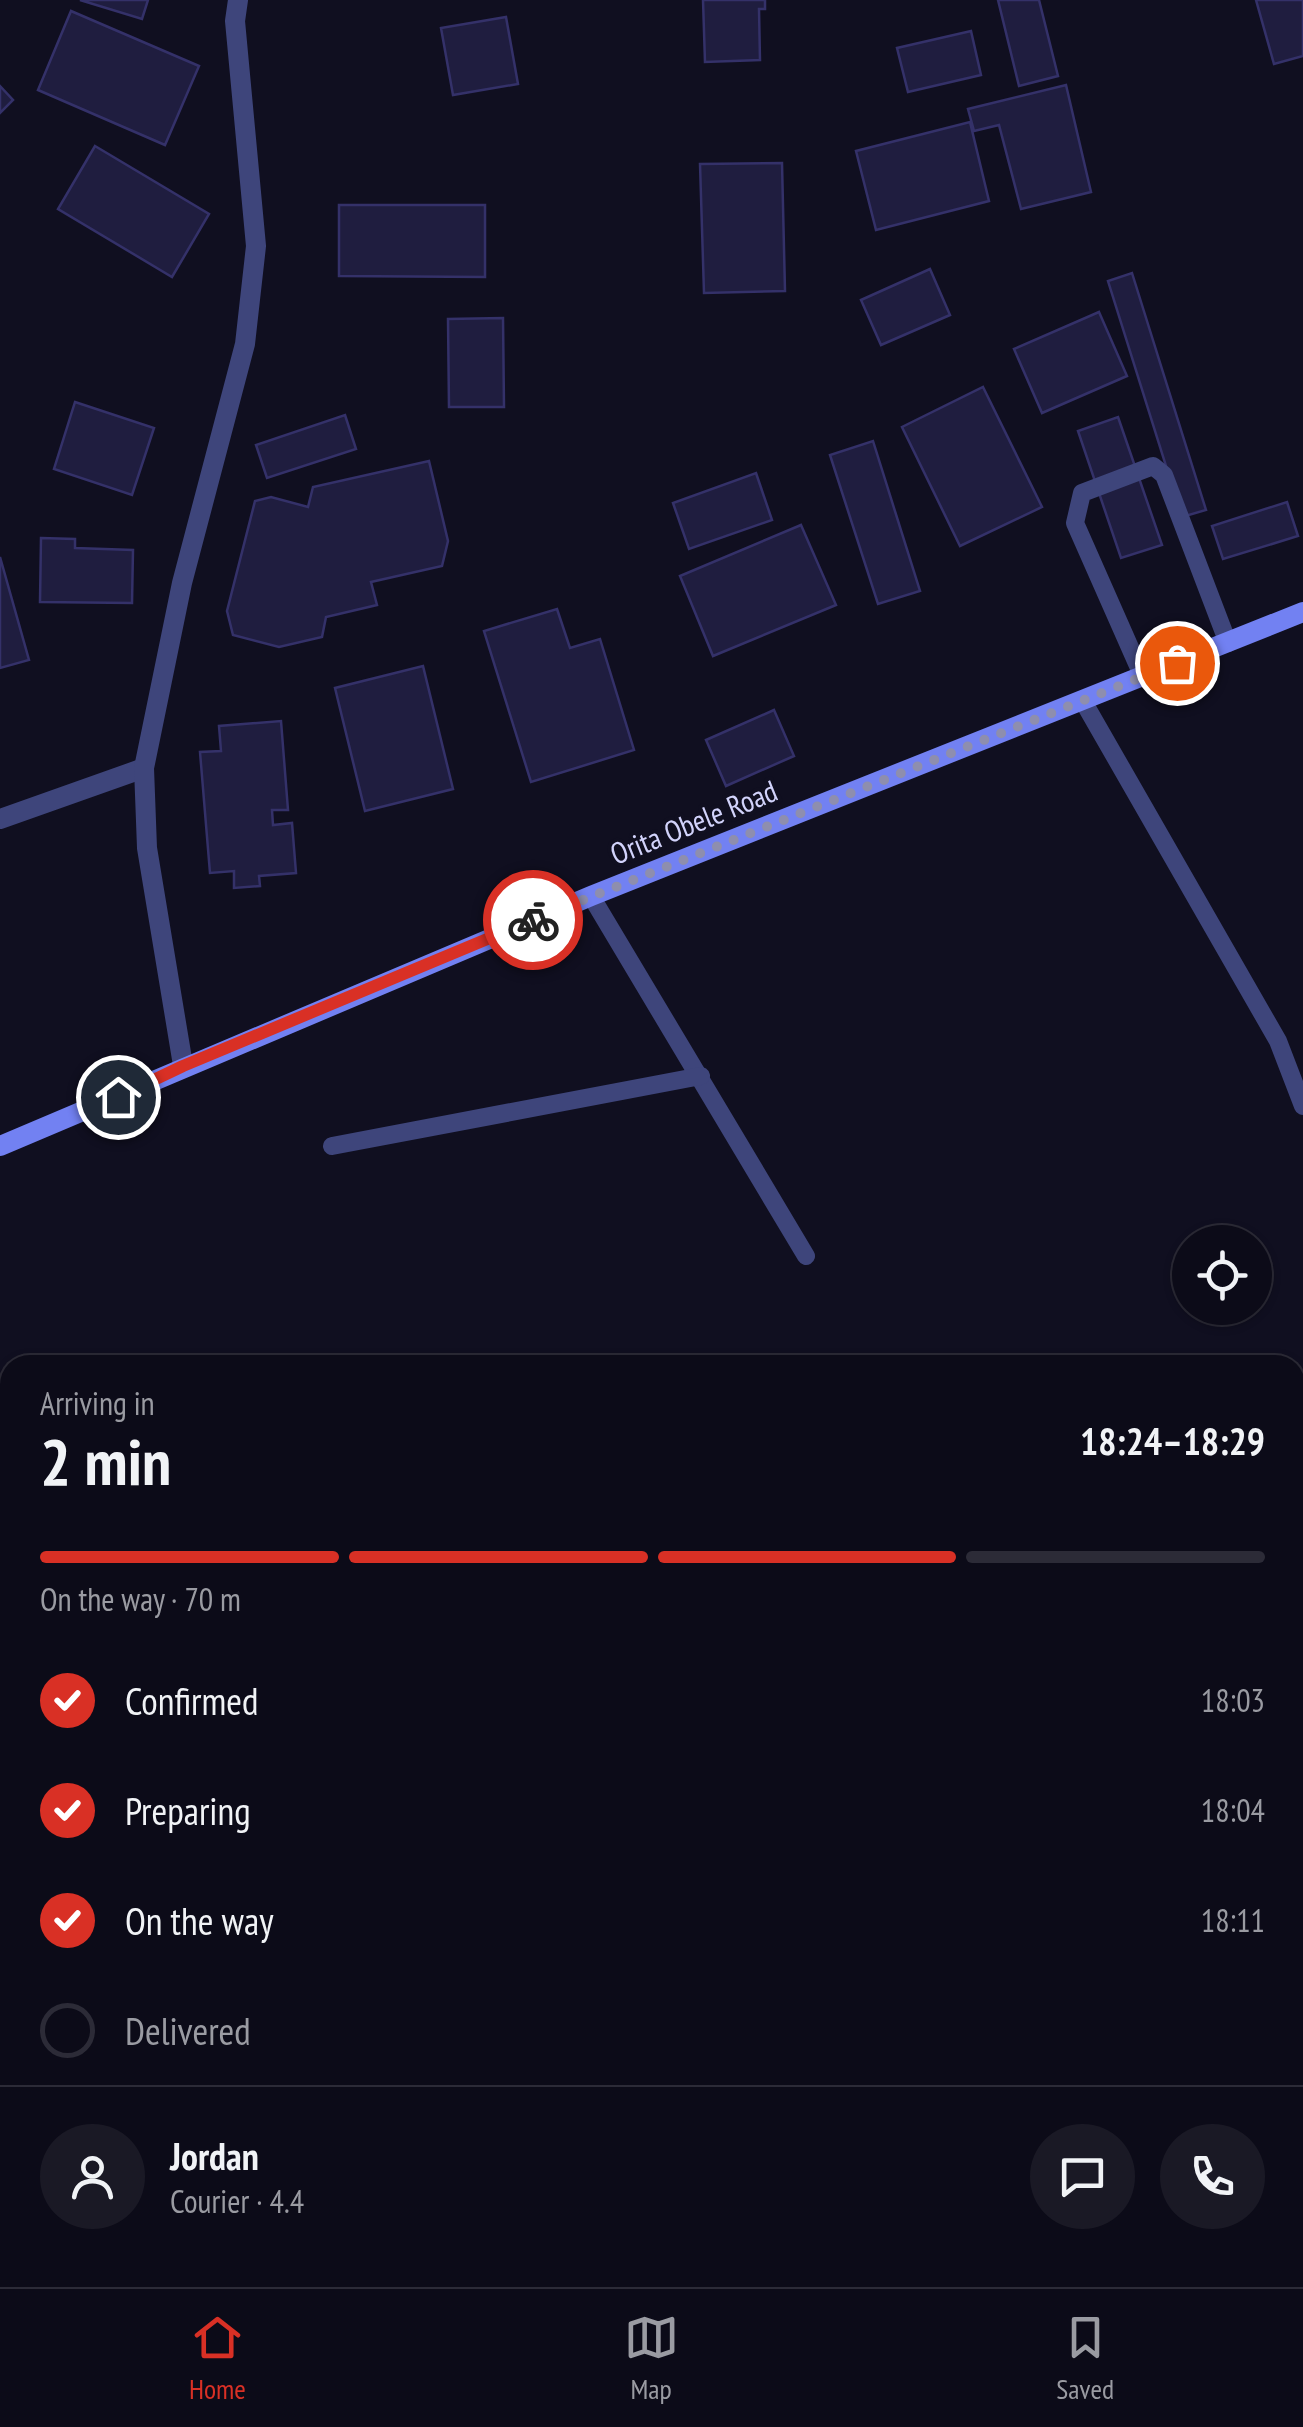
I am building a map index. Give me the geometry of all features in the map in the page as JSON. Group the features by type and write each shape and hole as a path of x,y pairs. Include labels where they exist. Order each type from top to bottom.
{"main road":[{"name":"Orita Obele Road","path":"0,1146 86,1113 183,1066 592,896 1303,612"}],"street":[{"path":"183,1066 146,848 144,768 182,582 247,324 256,246 236,21 238,0"},
{"path":"0,819 144,768"}],"lane":[{"path":"1143,677 1075,523 1082,493 1142,467 1153,466 1164,475 1228,642"},
{"path":"1083,701 1278,1041 1303,1106"},
{"path":"592,896 806,1256"},
{"path":"332,1146 701,1076"}],"building":[{"path":"80,0 148,0 142,19"},
{"path":"703,0 765,0 765,9 759,9 760,60 705,62"},
{"path":"998,0 1039,0 1058,76 1019,86"},
{"path":"1256,0 1303,0 1303,56 1274,64"},
{"path":"71,11 199,66 165,145 38,90"},
{"path":"506,17 518,84 453,95 441,28"},
{"path":"971,31 981,75 908,92 897,48"},
{"path":"1066,85 1091,192 1021,209 999,125 974,131 968,109"},
{"path":"0,86 13,100 0,113"},
{"path":"970,122 989,201 876,230 856,151"},
{"path":"95,146 209,214 172,277 58,209"},
{"path":"782,163 785,291 704,293 700,164"},
{"path":"339,205 485,205 485,277 339,276"},
{"path":"930,269 950,315 881,345 861,300"},
{"path":"1132,273 1206,510 1182,517 1108,281"},
{"path":"1099,312 1127,376 1042,413 1014,349"},
{"path":"503,318 504,407 449,407 448,319"},
{"path":"983,387 1042,507 960,546 902,427"},
{"path":"75,402 154,428 132,495 54,469"},
{"path":"345,415 356,449 267,478 256,445"},
{"path":"1118,417 1162,545 1121,558 1078,431"},
{"path":"873,441 920,591 878,604 830,455"},
{"path":"429,461 448,541 442,566 371,582 377,605 326,617 322,637 279,647 233,635 227,611 255,501 271,497 308,507 313,487"},
{"path":"756,473 772,520 689,549 673,503"},
{"path":"1287,502 1298,536 1223,559 1212,526"},
{"path":"801,525 836,605 713,656 680,576"},
{"path":"41,538 75,539 75,548 133,550 132,603 40,602"},
{"path":"0,557 29,660 0,668"},
{"path":"557,609 570,648 600,639 634,750 531,782 484,631"},
{"path":"423,666 453,789 365,811 335,688"},
{"path":"774,710 794,756 726,786 706,740"},
{"path":"281,721 288,810 272,810 273,825 292,823 296,873 259,876 260,886 234,888 234,871 210,873 200,752 221,751 219,726"}],"way so far":[{"path":"533,920 1177,663"}],"route":[{"path":"118,1097 183,1066 533,920"}]}
